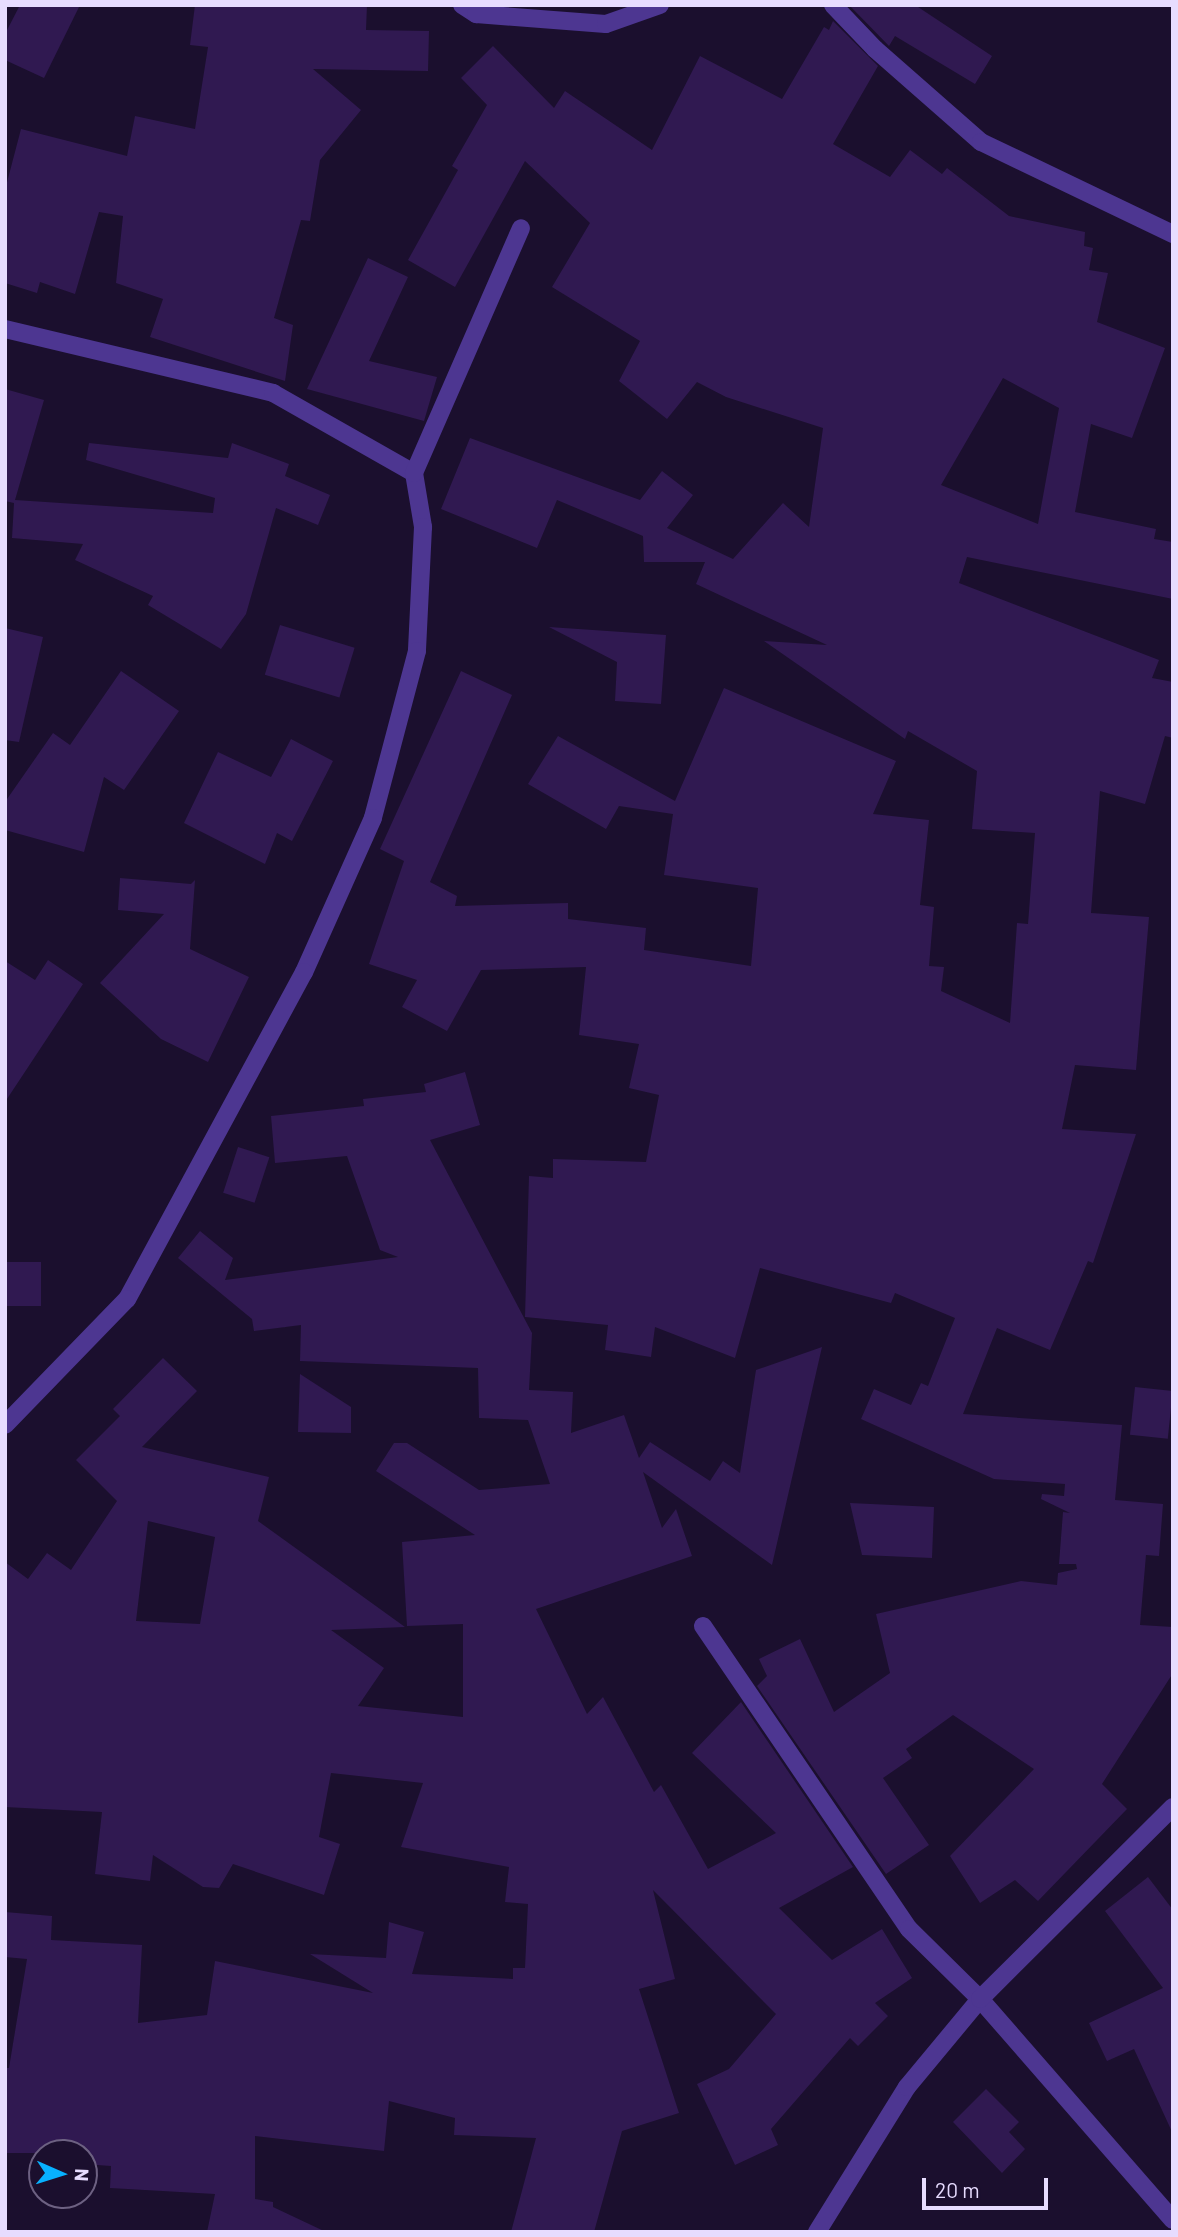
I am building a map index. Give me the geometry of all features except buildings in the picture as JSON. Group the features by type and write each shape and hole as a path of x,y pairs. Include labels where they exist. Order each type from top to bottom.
{"street":[{"path":"462,5 475,14 606,24 660,5"},
{"path":"833,5 875,49 981,142 1173,234"},
{"path":"5,1425 127,1299 304,972 373,818 417,651 423,527 414,473 521,228"},
{"path":"5,329 273,393 414,473"},
{"path":"703,1626 909,1929 980,1999 1173,2220"},
{"path":"817,2232 907,2087 980,1999 1173,1807"}]}
